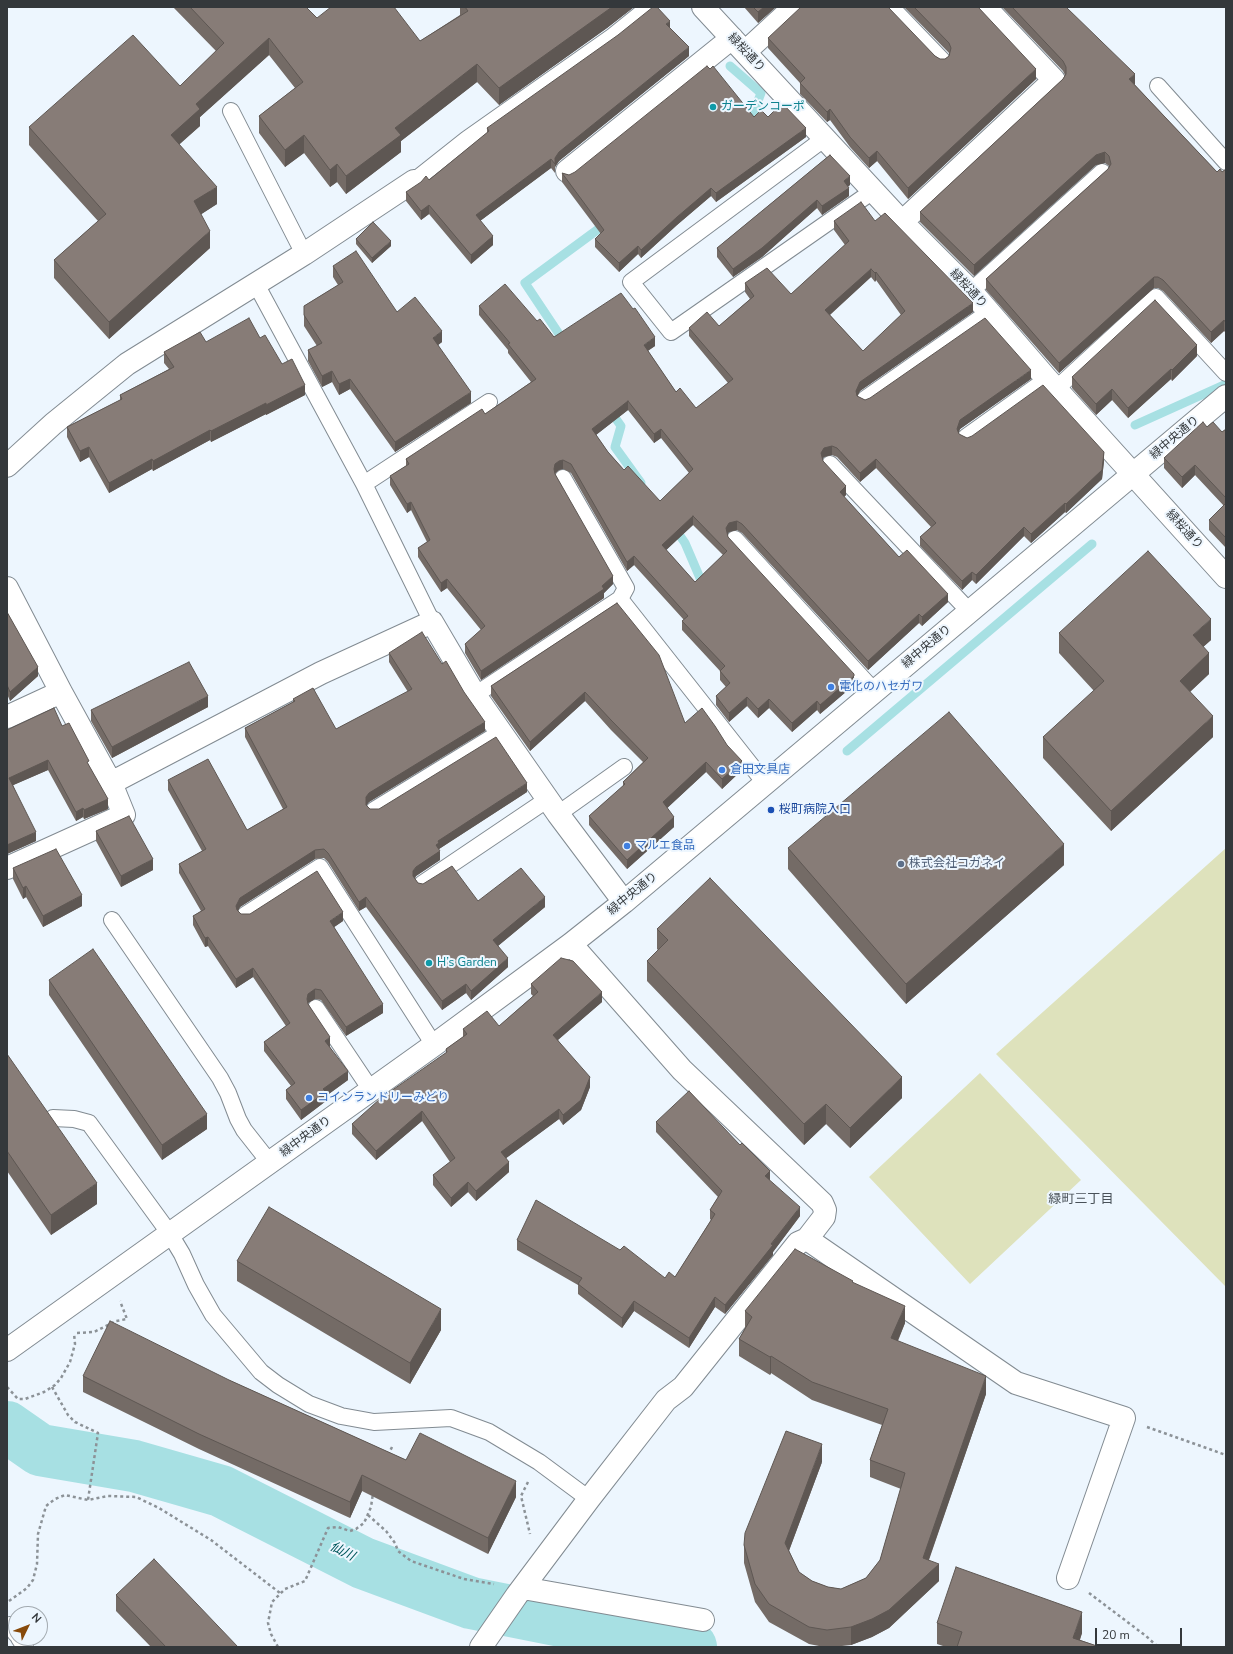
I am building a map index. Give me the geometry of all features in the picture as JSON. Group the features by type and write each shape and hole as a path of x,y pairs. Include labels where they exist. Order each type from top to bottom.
{"street":[{"name":"緑桜通り","path":"703,7 902,222 971,291 1052,384 1226,577"},
{"path":"567,171 739,45 794,7"},
{"path":"902,222 1054,80 985,7"},
{"path":"7,466 53,424 127,364 304,254 414,181"},
{"name":"緑中央通り","path":"7,1350 434,1045 571,944 624,902 1226,396"},
{"path":"7,588 61,692 111,783 124,814 7,868"},
{"path":"111,783 321,673 432,622 475,695 553,807 624,902"},
{"path":"7,717 61,692"},
{"path":"480,1647 494,1628 514,1590 589,1499 666,1400 683,1387 798,1243 808,1239 824,1217 825,1210 822,1203 682,1070 571,944"},
{"path":"808,1239 1016,1383 1124,1418 1068,1578"},
{"path":"514,1590 703,1620"}],"lane":[{"path":"414,181 467,139 613,36 649,7"},
{"path":"891,7 942,60"},
{"path":"1158,86 1226,162"},
{"path":"231,111 304,254"},
{"path":"825,138 631,282 672,332 873,190"},
{"path":"971,291 1102,172"},
{"path":"256,284 364,484 432,622"},
{"path":"966,437 1052,384 1156,297 1226,373"},
{"path":"865,399 989,312"},
{"path":"364,484 489,402"},
{"path":"830,464 969,611"},
{"path":"475,695 620,599 626,588 563,478"},
{"path":"735,539 874,691"},
{"path":"620,599 765,783"},
{"path":"374,810 501,732"},
{"path":"422,884 624,767"},
{"path":"245,915 320,867 434,1045"},
{"path":"112,920 220,1078 244,1130 270,1163"},
{"path":"316,1008 371,1090"},
{"path":"53,1118 74,1119 89,1123 170,1234 182,1254 196,1285 213,1315 261,1372 278,1385 309,1404 341,1416 374,1422 451,1418 490,1432 542,1465 589,1499"}],"path":[{"path":"7,1387 18,1399 33,1397 52,1387 61,1378 70,1362 76,1338 74,1330 78,1333 94,1332 116,1320 127,1319 120,1298"},
{"path":"52,1387 68,1415 75,1422 98,1433 88,1487 88,1500"},
{"path":"1124,1418 1226,1455"},
{"path":"386,1461 395,1440 391,1421"},
{"path":"531,1540 521,1496 526,1484 542,1465"},
{"path":"278,1647 271,1634 268,1623 272,1602 280,1593 294,1584 305,1581 328,1528 338,1526 350,1531 356,1529 364,1523 368,1515 374,1489"},
{"path":"7,1603 27,1588 33,1580 37,1564 38,1534 46,1506 55,1499 65,1495 88,1500 108,1496 136,1498 159,1508 211,1540 280,1593"},
{"path":"368,1515 386,1531 395,1543 398,1551 411,1561 464,1579 514,1590"},
{"path":"1068,1578 1146,1636 1158,1647"}],"green space":[{"path":"1226,848 1226,1287 996,1054"},
{"path":"980,1073 1081,1180 970,1284 869,1177"}],"building":[{"path":"190,7 306,7 317,18 331,7 394,7 420,41 468,11 465,7 612,7 499,88 477,64 395,128 401,135 346,176 337,164 330,170 304,135 285,150 259,116 303,82 269,38 196,104 200,109 171,135 217,187 194,201 210,231 109,322 54,260 106,214 29,127 133,35 180,86 224,43"},
{"path":"653,7 657,7 670,21 666,24 689,47 559,152 555,158 555,164 551,159 476,215 493,236 471,255 429,205 421,211 406,192 421,182 426,176 429,180 489,131 487,128 618,35"},
{"path":"753,7 764,7 758,12"},
{"path":"801,7 888,7 935,56 940,59 945,59 949,56 951,48 949,43 914,7 978,7 1036,69 908,188 877,151 869,158 850,137 830,109 827,112 800,83 805,78 768,38"},
{"path":"1012,7 1066,7 1135,74 1129,79 1217,172 1220,169 1222,172 1226,169 1226,323 1224,320 1211,332 1163,280 1158,277 1154,277 1059,363 986,279 1108,169 1111,164 1109,156 1105,152 1096,155 974,265 920,212 1063,79 1066,74 1066,67 1063,61"},
{"path":"707,66 710,69 713,66 754,117 761,110 768,117 782,103 806,128 716,193 711,188 641,250 638,246 619,263 595,239 604,230 562,173 569,175 575,172"},
{"path":"830,155 850,176 844,181 849,188 822,206 817,200 762,248 733,269 717,248"},
{"path":"861,202 875,221 885,213 973,303 860,382 856,391 857,396 865,400 870,398 985,318 1031,370 960,420 957,429 959,434 967,438 972,436 1043,385 1104,452 1102,470 1031,534 1024,527 976,575 972,572 962,581 920,537 936,523 876,459 860,473 837,448 832,446 824,448 821,453 823,461 846,486 840,492 899,557 907,550 948,594 922,617 919,614 868,661 742,524 737,521 729,523 726,528 728,537 854,674 854,676 820,705 817,701 792,723 769,699 758,709 747,697 729,713 716,696 730,683 720,671 725,666 682,621 688,616 634,556 627,562 571,464 563,460 559,461 555,464 555,474 613,576 602,586 604,589 481,671 465,644 485,626 447,579 441,583 418,548 430,540 411,502 407,504 390,476 409,464 406,459 482,409 485,414 536,379 508,344 510,343 479,306 505,284 537,321 540,319 554,337 621,293 633,309 635,308 655,337 644,345 676,392 680,388 696,408 733,379 689,328 707,312 719,326 754,296 745,283 767,268 791,294 849,241 834,221","holes":["871,269 875,273 876,272 905,311 863,351 825,310","628,401 654,434 661,429 693,469 660,501 628,466 624,470 608,452 592,429","693,516 727,551 695,582 662,545"]},
{"path":"373,222 391,241 372,258 356,239"},
{"path":"356,251 397,312 415,297 442,331 433,338 471,392 395,442 350,379 339,384 332,371 322,376 308,350 322,343 304,315 304,306 343,282 333,266"},
{"path":"1155,300 1197,345 1172,370 1171,369 1128,408 1112,389 1096,404 1072,377"},
{"path":"249,318 260,338 265,335 282,364 292,359 305,385 266,405 266,403 211,431 210,430 153,461 152,459 109,483 89,447 80,451 67,427 122,399 120,395 174,367 164,352 200,332 206,342"},
{"path":"1203,422 1207,427 1213,422 1222,432 1226,429 1226,498 1195,465 1182,477 1164,458"},
{"path":"1226,503 1226,538 1209,520"},
{"path":"1148,551 1211,619 1193,635 1209,653 1180,681 1213,716 1111,811 1043,737 1104,681 1059,633"},
{"path":"617,603 659,655 685,723 702,708 727,745 742,761 722,779 706,762 663,802 674,817 627,860 589,816 625,784 623,782 648,758 585,692 530,742 491,686"},
{"path":"7,612 38,667 10,692 7,685"},
{"path":"422,632 442,664 446,661 464,692 485,722 369,793 366,797 366,805 370,809 379,809 496,737 527,783 438,841 439,843 436,845 440,851 416,867 413,871 413,876 418,883 423,884 452,866 478,901 521,868 545,897 493,940 508,958 471,991 466,984 442,1001 366,897 359,902 324,849 315,850 240,898 236,906 237,910 241,914 250,914 317,871 343,912 330,921 383,1004 346,1027 321,990 315,989 308,994 308,1004 330,1037 325,1041 348,1071 323,1089 326,1092 301,1110 286,1090 295,1083 264,1042 290,1023 253,968 236,979 208,937 205,938 193,916 205,909 179,864 206,849 168,780 208,759 247,830 287,807 245,728 295,701 293,699 313,688 336,729 412,689 389,653"},
{"path":"189,662 208,696 112,747 91,710"},
{"path":"54,708 62,726 69,723 89,761 87,762 108,799 76,812 48,760 9,778 36,832 7,845 7,730"},
{"path":"949,712 1064,844 906,984 788,848"},
{"path":"129,816 153,859 121,876 96,831"},
{"path":"56,849 82,895 43,916 26,886 23,888 13,868"},
{"path":"710,878 902,1077 850,1128 826,1104 804,1124 647,961 668,940 657,929"},
{"path":"93,949 207,1114 162,1145 49,980"},
{"path":"561,958 573,961 602,992 553,1035 590,1077 581,1100 563,1115 559,1109 501,1152 509,1162 476,1191 468,1182 451,1198 433,1175 455,1158 422,1111 376,1151 352,1124 381,1098 447,1052 446,1049 467,1034 463,1029 487,1011 499,1026 538,992 531,984"},
{"path":"7,1054 97,1183 51,1215 7,1151"},
{"path":"689,1091 740,1145 742,1143 770,1171 765,1176 800,1207 771,1244 773,1245 725,1305 715,1297 689,1338 634,1301 622,1318 578,1284 582,1278 517,1240 536,1200 620,1250 624,1246 665,1278 669,1272 675,1277 715,1214 710,1210 722,1191 656,1122"},
{"path":"269,1207 441,1309 410,1363 237,1261"},
{"path":"795,1249 853,1281 852,1282 905,1306 891,1338 986,1376 923,1558 939,1564 889,1610 872,1619 851,1627 827,1630 809,1627 769,1604 755,1584 744,1545 745,1533 786,1431 822,1444 785,1543 799,1572 812,1581 828,1587 841,1589 866,1578 880,1560 905,1473 870,1460 888,1409 812,1382 771,1356 770,1357 739,1339 752,1317 745,1311"},
{"path":"110,1321 229,1380 406,1460 420,1433 516,1481 488,1538 362,1475 350,1502 199,1434 83,1376"},
{"path":"154,1559 238,1647 166,1647 116,1595"},
{"path":"956,1567 1082,1612 1073,1638 1100,1647 957,1647 962,1632 937,1623"}],"waterway":[{"path":"730,66 761,93 752,117 744,123"},
{"path":"565,343 525,283 608,222"},
{"path":"1135,425 1226,384"},
{"path":"609,409 621,426 615,447 641,483"},
{"path":"674,527 685,543 700,578 707,587"},
{"path":"847,751 1092,544"},
{"name":"仙川","path":"7,1427 40,1450 134,1466 221,1491 363,1563 471,1603 691,1647"}],"place":[{"name":"ガーデンコーポ","path":"713,107"},
{"name":"電化のハセガワ","path":"831,687"},
{"name":"倉田文具店","path":"722,770"},
{"name":"桜町病院入口","path":"771,810"},
{"name":"マルエ食品","path":"627,846"},
{"name":"株式会社コガネイ","path":"901,864"},
{"name":"H’s Garden","path":"429,963"},
{"name":"コインランドリーみどり","path":"309,1098"}],"district":[{"name":"緑町三丁目","path":"1081,1200"}]}
